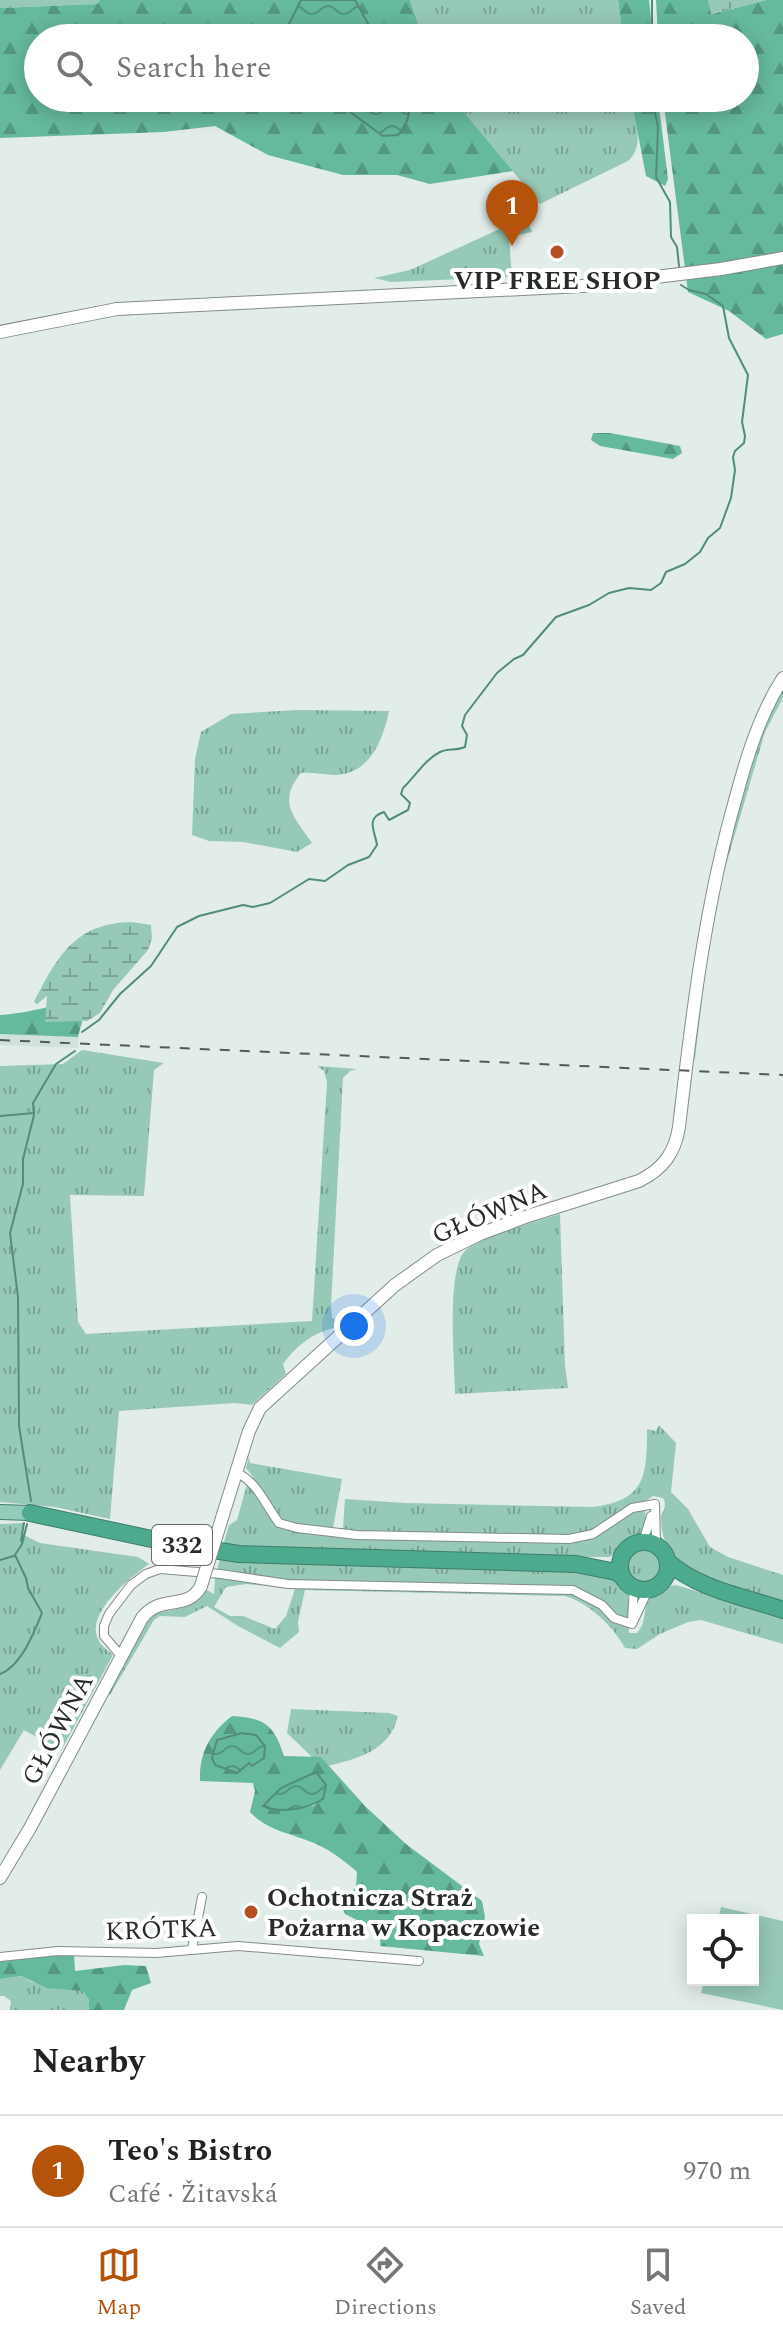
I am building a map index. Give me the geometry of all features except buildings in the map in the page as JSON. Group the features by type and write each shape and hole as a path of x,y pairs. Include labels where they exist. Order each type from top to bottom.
{"highway":[{"name":"332","path":"30,1513 175,1544 239,1554 576,1564 616,1572 642,1584 686,1583 718,1589"},
{"name":"332","path":"576,1564 616,1557 636,1543 650,1543 662,1550 668,1562 688,1576 783,1610"},
{"path":"625,1551 620,1565 642,1584 667,1573 668,1562"}],"main road":[{"path":"0,1512 30,1513"}],"street":[{"path":"0,332 117,309 612,283 783,258"},
{"name":"GŁÓWNA","path":"0,1878 142,1618 151,1607 196,1595 254,1420 267,1401 395,1285 437,1255 480,1234 639,1181 660,1168 676,1143 703,939 718,858 756,731 783,678"},
{"path":"236,1472 251,1480 279,1523 297,1528 357,1535 569,1539 593,1534 632,1508 655,1504 650,1543"},
{"path":"121,1656 104,1636 109,1614 131,1585 160,1569 288,1584 573,1590 602,1605 614,1618 632,1624 642,1584"},
{"path":"192,1949 202,1897"},
{"name":"KRÓTKA","path":"0,1957 29,1952 156,1953 214,1946 254,1946 419,1961"}],"shaded area":[{"path":"0,1034 78,1037 78,1048 0,1045"}],"green space":[{"path":"0,0 100,0 97,4 0,8"},
{"path":"100,0 301,0 289,24 24,24 24,112 350,112 383,136 405,112 464,112 513,171 430,184 397,175 343,175 268,155 215,126 164,132 0,138 0,8 97,4"},
{"path":"355,0 410,0 418,24 368,24"},
{"path":"410,0 618,0 621,24 418,24"},
{"path":"618,0 649,0 652,24 621,24"},
{"path":"656,0 708,0 712,14 766,0 783,0 783,334 766,339 729,311 688,292 665,112 759,112 759,24 657,24"},
{"path":"708,0 766,0 711,14"},
{"path":"464,112 633,112 638,140 628,161 540,204"},
{"path":"634,112 660,112 668,179 665,186 646,176"},
{"path":"526,217 532,232 509,237 512,277 391,282 374,278 410,270"},
{"path":"593,433 610,433 680,446 682,453 673,459 600,446 591,440"},
{"path":"783,688 783,698 765,732 719,889 708,949 695,1059 690,1059 715,888 761,731"},
{"path":"297,710 389,711 383,734 365,763 357,769 334,775 301,773 294,783 289,801 291,809 312,843 297,852 243,842 209,841 192,835 195,759 201,732 231,714"},
{"path":"131,922 151,925 152,938 148,950 113,990 100,1013 87,1021 45,1022 47,996 37,1004 34,1002 60,957 82,936 95,929"},
{"path":"53,1006 83,1018 78,1037 0,1034 0,1015"},
{"path":"82,1050 164,1063 154,1070 144,1196 70,1195 78,1322 86,1334 312,1321 327,1082 324,1071 317,1066 357,1069 343,1078 331,1306 332,1318 338,1321 334,1328 312,1337 293,1351 283,1364 286,1374 252,1405 235,1403 119,1411 110,1519 55,1507 0,1502 0,1066 63,1064"},
{"path":"560,1214 568,1388 455,1394 454,1295 460,1259 467,1249 487,1239"},
{"path":"659,1425 676,1443 671,1492 688,1509 710,1547 728,1557 783,1575 783,1602 723,1585 686,1567 672,1554 664,1537 661,1516 665,1507 663,1498 653,1496 647,1500 642,1533 618,1554 609,1557 223,1546 229,1525 237,1520 247,1484 254,1478 246,1468 249,1457 250,1463 342,1479 333,1528 343,1528 345,1499 592,1507 610,1504 633,1492 640,1483 646,1460 647,1429 656,1431"},
{"path":"24,1523 22,1534 40,1543 138,1557 149,1564 111,1597 103,1608 96,1630 103,1647 113,1655 61,1751 24,1730 0,1770 0,1524"},
{"path":"645,1549 657,1554 662,1566 657,1578 645,1583 633,1578 628,1566 633,1554"},
{"path":"220,1558 594,1571 615,1576 628,1591 629,1633 637,1633 641,1628 648,1601 676,1585 783,1617 783,1644 701,1620 660,1634 637,1649 625,1648 600,1616 565,1596 305,1590 298,1622 299,1632 280,1648 207,1606 185,1617 160,1616 154,1620 110,1695 107,1694 149,1617 188,1606 205,1589 214,1594","holes":["246,1584 295,1589 286,1616 275,1629 243,1616 230,1616 214,1607 226,1587"]},
{"path":"291,1709 389,1713 398,1716 388,1738 371,1752 327,1766 321,1757 312,1757 287,1733"},
{"path":"232,1716 260,1721 272,1730 284,1756 321,1757 365,1806 406,1844 482,1901 485,1917 479,1944 484,1956 380,1946 381,1932 345,1914 341,1902 346,1894 356,1888 357,1872 326,1849 272,1828 257,1818 250,1812 255,1791 253,1783 200,1781 204,1753","holes":["316,1772 323,1799 313,1806 272,1810 281,1788"]},
{"path":"721,1907 752,1914 719,1914"},
{"path":"759,1916 783,1921 783,2010 701,1993 703,1986 759,1986"},
{"path":"74,1954 75,1971 124,1965 146,1966 151,1983 132,1990 124,2010 89,2010 89,2000 83,1991 47,1988 21,1976 0,1979 0,1960"},
{"path":"21,1976 32,1982 83,1991 89,2000 89,2010 10,2010 11,2001 0,1996 0,1979"}],"water":[{"path":"301,0 355,0 368,24 289,24"},
{"path":"350,112 409,112 398,135 383,136"},
{"path":"242,1733 256,1735 265,1746 264,1758 252,1766 249,1763 237,1773 215,1765 212,1758 217,1740"},
{"path":"316,1772 326,1785 323,1799 293,1809 277,1810 263,1806 281,1788"}],"waterway":[{"path":"652,0 652,24"},
{"path":"655,112 658,127 656,177 670,202 671,237 677,247 679,266"},
{"path":"82,1032 99,1020 120,994 151,966 177,927 199,916 243,905 253,907 270,903 309,879 325,881 348,865 369,857 377,845 373,826 375,818 384,812 389,820 408,810 410,803 401,794 420,768 440,752 465,747 467,735 462,726 465,715 497,673 523,655 556,617 589,605 609,593 629,588 651,590 661,583 666,572 685,564 700,552 708,538 720,528 731,498 735,470 733,457 744,443 742,422 748,375 729,338 723,306 706,294 681,285"},
{"path":"31,1501 19,1426 18,1297 10,1233 23,1184 23,1159 34,1115 33,1103 56,1064 75,1051"},
{"path":"0,1116 34,1113"},
{"path":"21,1541 24,1523"},
{"path":"0,1674 20,1656 42,1613 15,1555 22,1544 27,1524"},
{"path":"0,1560 14,1556"}],"railway":[{"path":"0,1040 783,1075"}],"place":[{"name":"Teo's Bistro","path":"512,246"},
{"name":"VIP FREE SHOP","path":"557,252"},
{"name":"Ochotnicza Straż Pożarna w Kopaczowie","path":"251,1912"}]}
